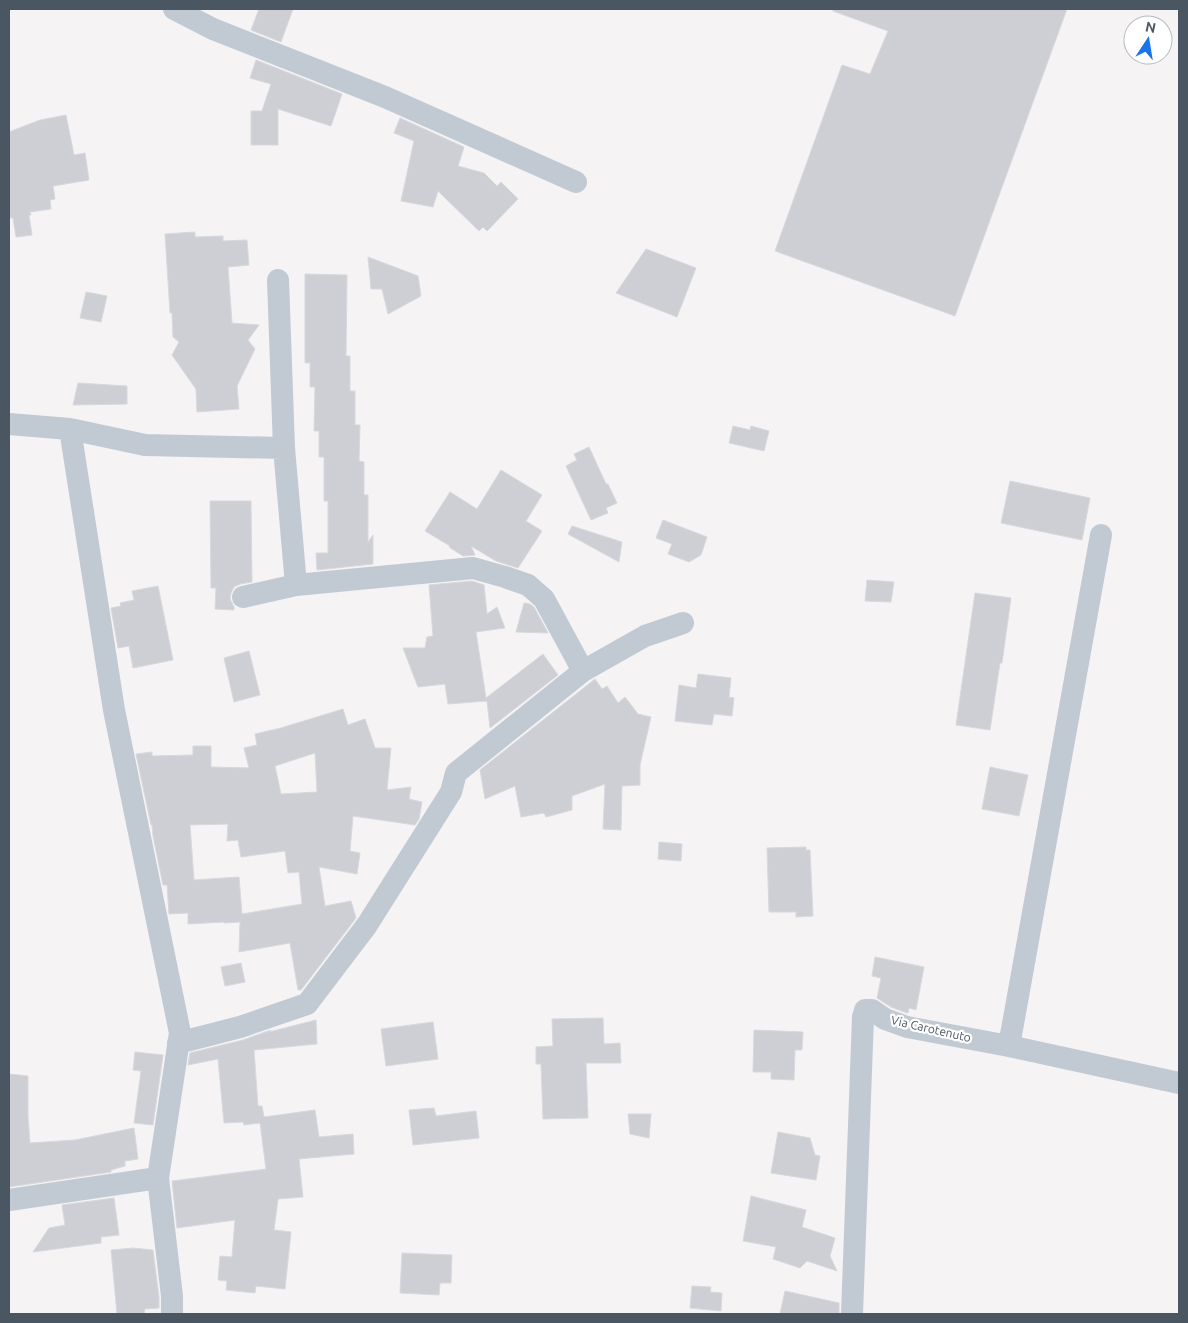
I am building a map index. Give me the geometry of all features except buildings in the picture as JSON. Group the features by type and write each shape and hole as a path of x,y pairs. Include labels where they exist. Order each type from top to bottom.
{"street":[{"path":"174,9 213,29 384,97 576,182"},
{"path":"278,280 284,448 296,585"},
{"path":"9,424 70,429 145,445 284,448"},
{"path":"70,429 114,710 180,1033 158,1178 172,1296 172,1314"},
{"path":"1009,1046 1101,535"},
{"path":"243,597 296,585 473,568 528,585 544,599 583,670"},
{"path":"178,1043 240,1027 307,1004 368,926 451,792 456,773 583,670 645,636 683,623"},
{"name":"Via Carotenuto","path":"852,1314 863,1016 865,1010 872,1010 885,1019 907,1027 1009,1046 1179,1083"},
{"path":"9,1200 158,1178"}]}
